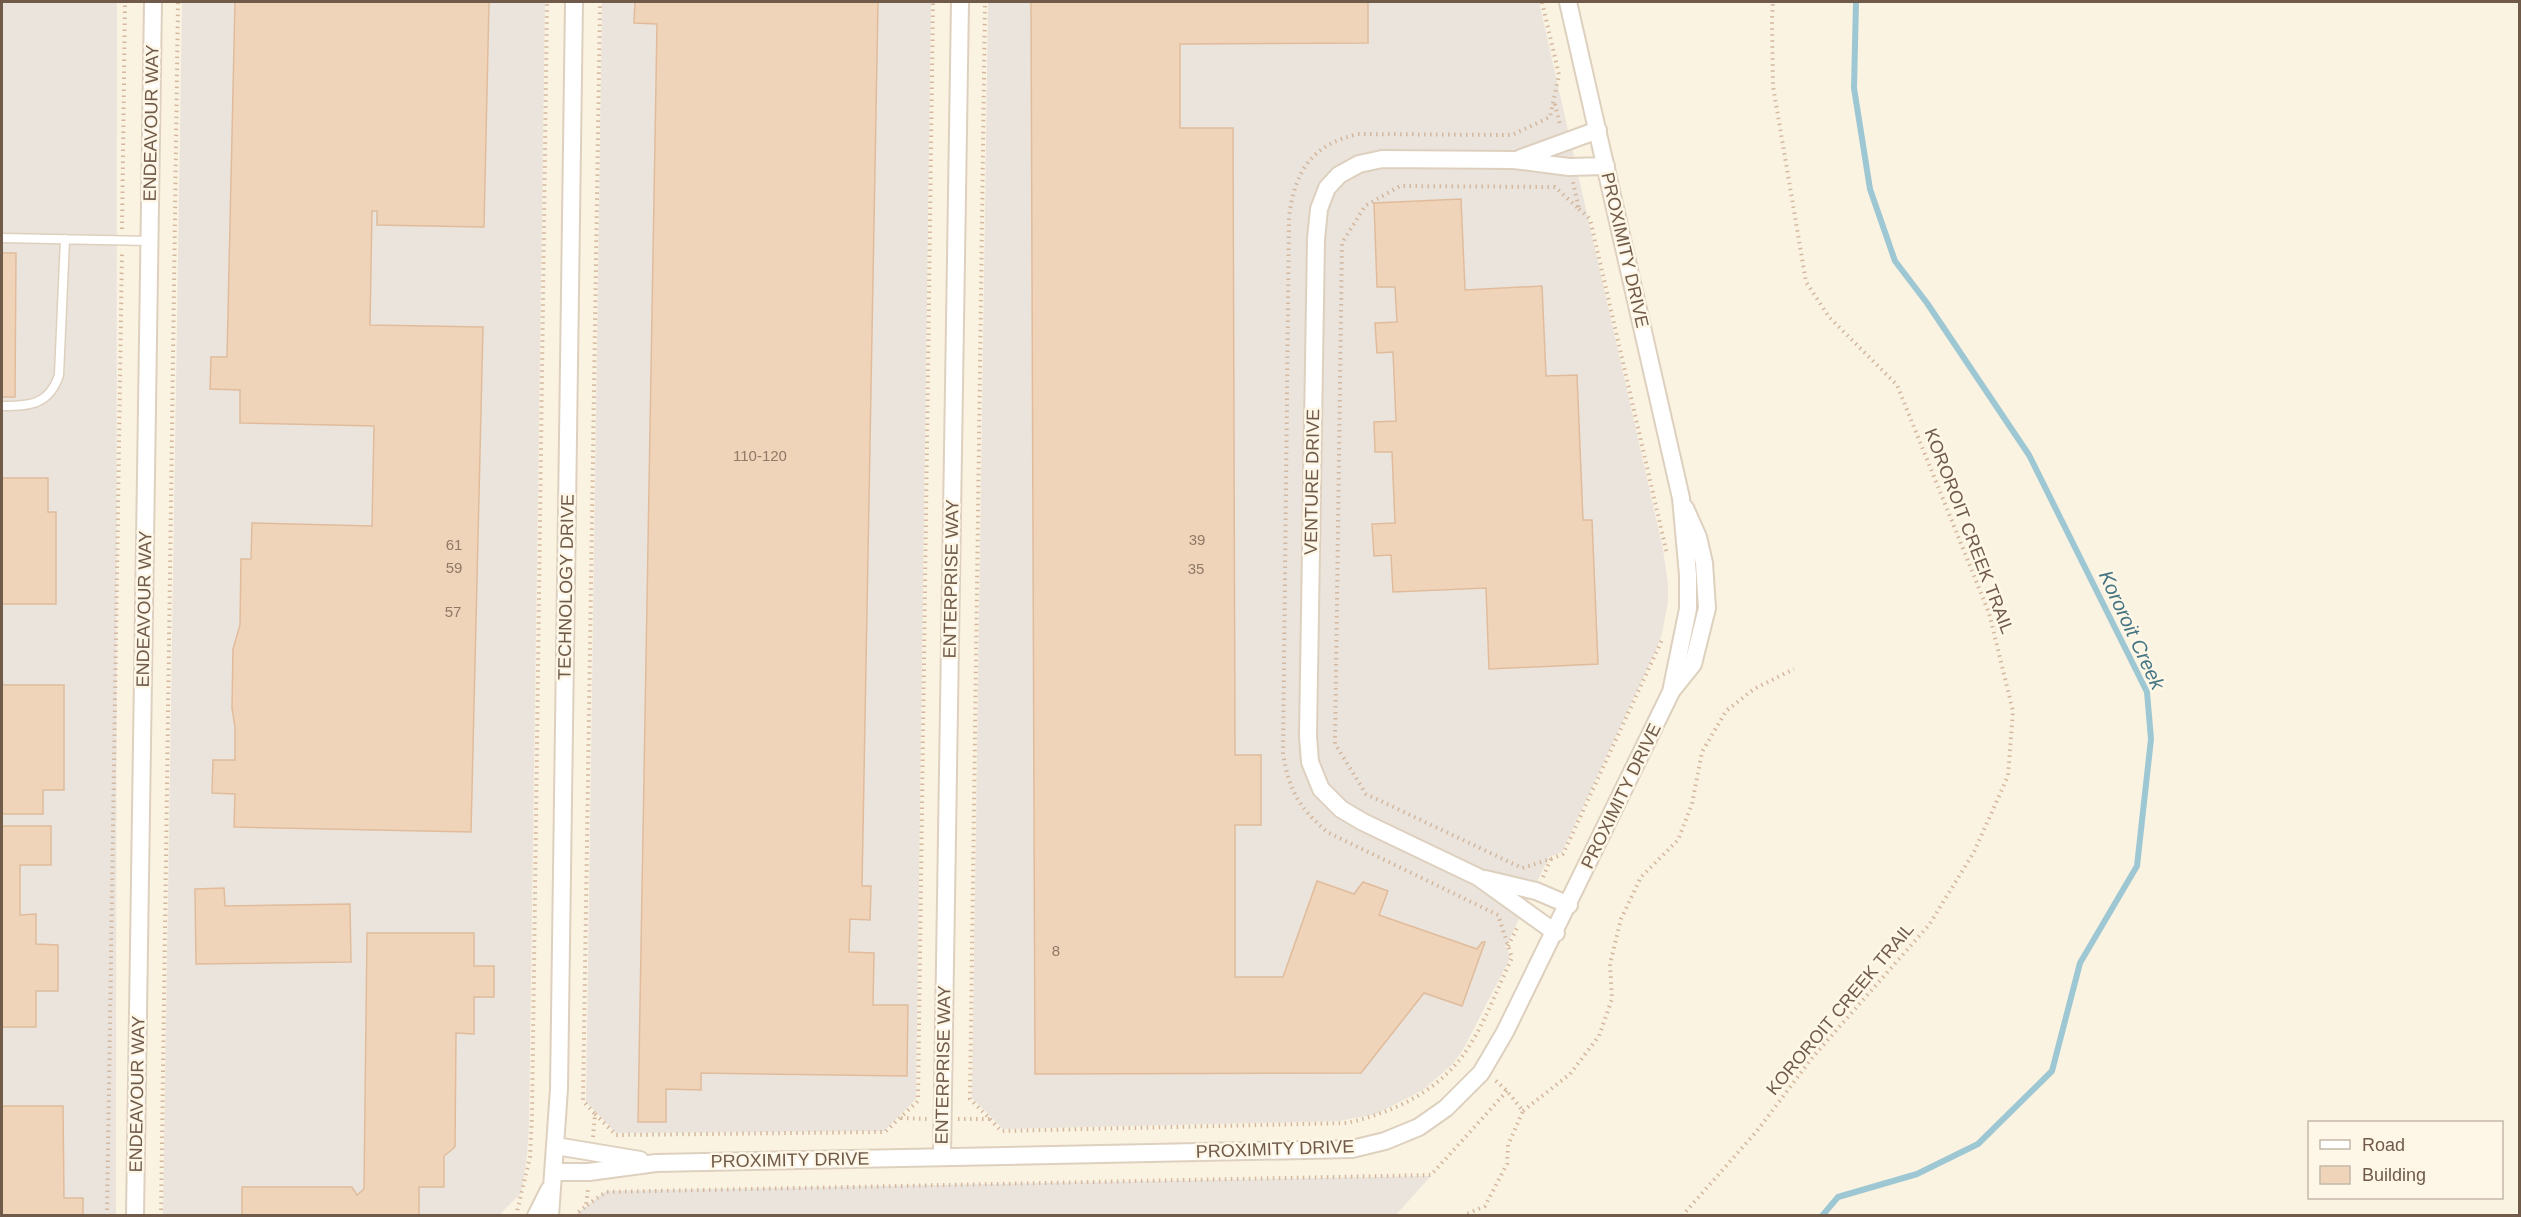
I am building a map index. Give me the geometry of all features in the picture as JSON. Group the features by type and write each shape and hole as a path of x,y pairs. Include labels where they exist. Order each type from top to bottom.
{"street":[{"name":"ENDEAVOUR WAY","path":"135,1215 153,2"},
{"name":"TECHNOLOGY DRIVE","path":"550,1215 556,1146 574,2"},
{"name":"ENTERPRISE WAY","path":"942,1156 960,2"},
{"name":"PROXIMITY DRIVE","path":"553,1178 656,1163 1352,1149 1385,1142 1419,1127 1446,1108 1481,1073 1556,933 1671,692 1688,609 1688,575 1681,498 1568,2"},
{"name":"VENTURE DRIVE","path":"1514,160 1598,130"},
{"name":"VENTURE DRIVE","path":"1556,933 1525,913 1478,877 1363,822 1341,809 1321,789 1310,762 1308,735 1316,238 1319,209 1328,188 1340,175 1359,164 1382,159 1514,160 1569,167 1606,166"},
{"name":"VENTURE DRIVE","path":"1478,877 1536,891 1569,905"},
{"name":"PROXIMITY DRIVE","path":"556,1146 656,1163"},
{"path":"536,1215 553,1178"}],"lane":[{"path":"2,238 150,241"},
{"path":"2,406 26,406 38,402 48,396 56,386 60,375 65,239"}],"path":[{"path":"106,1215 125,2"},
{"path":"161,1215 178,2"},
{"path":"516,1215 530,1157 532,1116 547,2"},
{"path":"600,2 584,1101 616,1135 885,1132 918,1101 933,2"},
{"path":"985,2 970,1099 1002,1131 1347,1123 1376,1117 1404,1104 1429,1088 1462,1057 1512,958 1498,915 1327,832 1305,812 1288,782 1282,754 1289,217 1293,191 1304,167 1320,150 1340,138 1358,134 1512,135 1550,117 1559,75 1542,2"},
{"name":"KOROROIT CREEK TRAIL","path":"1682,1215 1757,1131 1812,1058 1929,926 1974,852 2008,776 2013,711 1989,613 1898,385 1829,317 1806,282 1773,86 1773,2"},
{"path":"1554,100 1564,144"},
{"path":"1569,167 1579,209"},
{"path":"1665,631 1563,854 1522,868 1366,794 1335,744 1342,243 1365,206 1400,186 1555,188 1590,219 1668,559"},
{"path":"1462,1215 1485,1206 1507,1164 1508,1144 1523,1111 1570,1074 1599,1036 1612,999 1610,964 1621,919 1641,877 1678,840 1692,804 1702,752 1726,711 1754,688 1794,669"},
{"path":"1536,891 1551,859"},
{"path":"1508,947 1525,913"},
{"path":"1481,1073 1500,1083 1523,1111"},
{"path":"574,1215 606,1192 1431,1175 1508,1091"},
{"path":"592,1152 595,1114"},
{"path":"900,1118 990,1119"},
{"path":"586,1206 589,1172"}],"shaded area":[{"path":"2,2 117,2 116,1215 2,1216"},
{"path":"182,2 545,2 529,1125 521,1193 499,1215 163,1216"},
{"path":"602,2 931,2 916,1099 884,1131 616,1133 586,1102"},
{"path":"988,2 1539,2 1663,549 1668,602 1662,634 1656,650 1562,852 1549,857 1506,946 1510,958 1464,1048 1453,1064 1423,1090 1376,1114 1339,1121 1003,1129 972,1098"},
{"path":"1431,1176 1395,1216 575,1215 606,1191"}],"building":[{"path":"235,2 489,2 484,227 377,225 377,211 372,211 370,325 483,327 471,832 234,827 235,794 212,793 213,760 235,760 235,727 232,708 233,649 240,625 241,559 251,559 252,523 372,526 374,426 240,423 240,390 210,389 211,357 227,357"},
{"path":"635,2 878,2 862,886 871,886 870,920 850,919 849,952 874,953 873,1005 908,1005 907,1076 701,1073 701,1090 666,1089 666,1122 638,1122 657,24 634,23"},
{"path":"1031,2 1368,2 1368,43 1180,44 1180,128 1233,128 1235,755 1261,755 1261,825 1235,825 1235,977 1283,977 1317,881 1354,894 1363,882 1388,891 1379,915 1477,949 1482,942 1485,942 1462,1006 1424,993 1361,1073 1035,1074"},
{"path":"1461,199 1465,290 1542,286 1546,376 1577,375 1583,520 1592,520 1598,664 1489,669 1486,588 1393,592 1391,555 1374,556 1372,524 1395,523 1392,452 1375,452 1374,422 1396,421 1393,352 1377,353 1375,323 1397,322 1395,287 1377,287 1374,203"},
{"path":"2,253 16,253 15,397 2,397"},
{"path":"2,478 48,478 48,512 56,512 56,604 2,604"},
{"path":"2,678 3,685 64,685 64,790 43,790 43,814 2,814"},
{"path":"2,826 51,826 51,865 20,865 20,915 36,914 36,944 58,945 58,991 36,991 36,1027 2,1027"},
{"path":"224,888 225,906 350,904 351,962 196,964 195,889"},
{"path":"367,933 474,933 474,966 494,966 494,997 474,997 474,1034 456,1033 455,1147 444,1156 444,1187 419,1187 419,1216 242,1216 242,1187 352,1187 357,1195 364,1189"},
{"path":"2,1106 63,1106 64,1198 83,1198 83,1216 2,1216"}],"waterway":[{"name":"Kororoit Creek","path":"1822,1216 1838,1197 1917,1174 1978,1144 2052,1071 2080,963 2137,866 2151,739 2147,692 2029,455 1927,303 1895,261 1870,189 1854,88 1856,2"}]}
